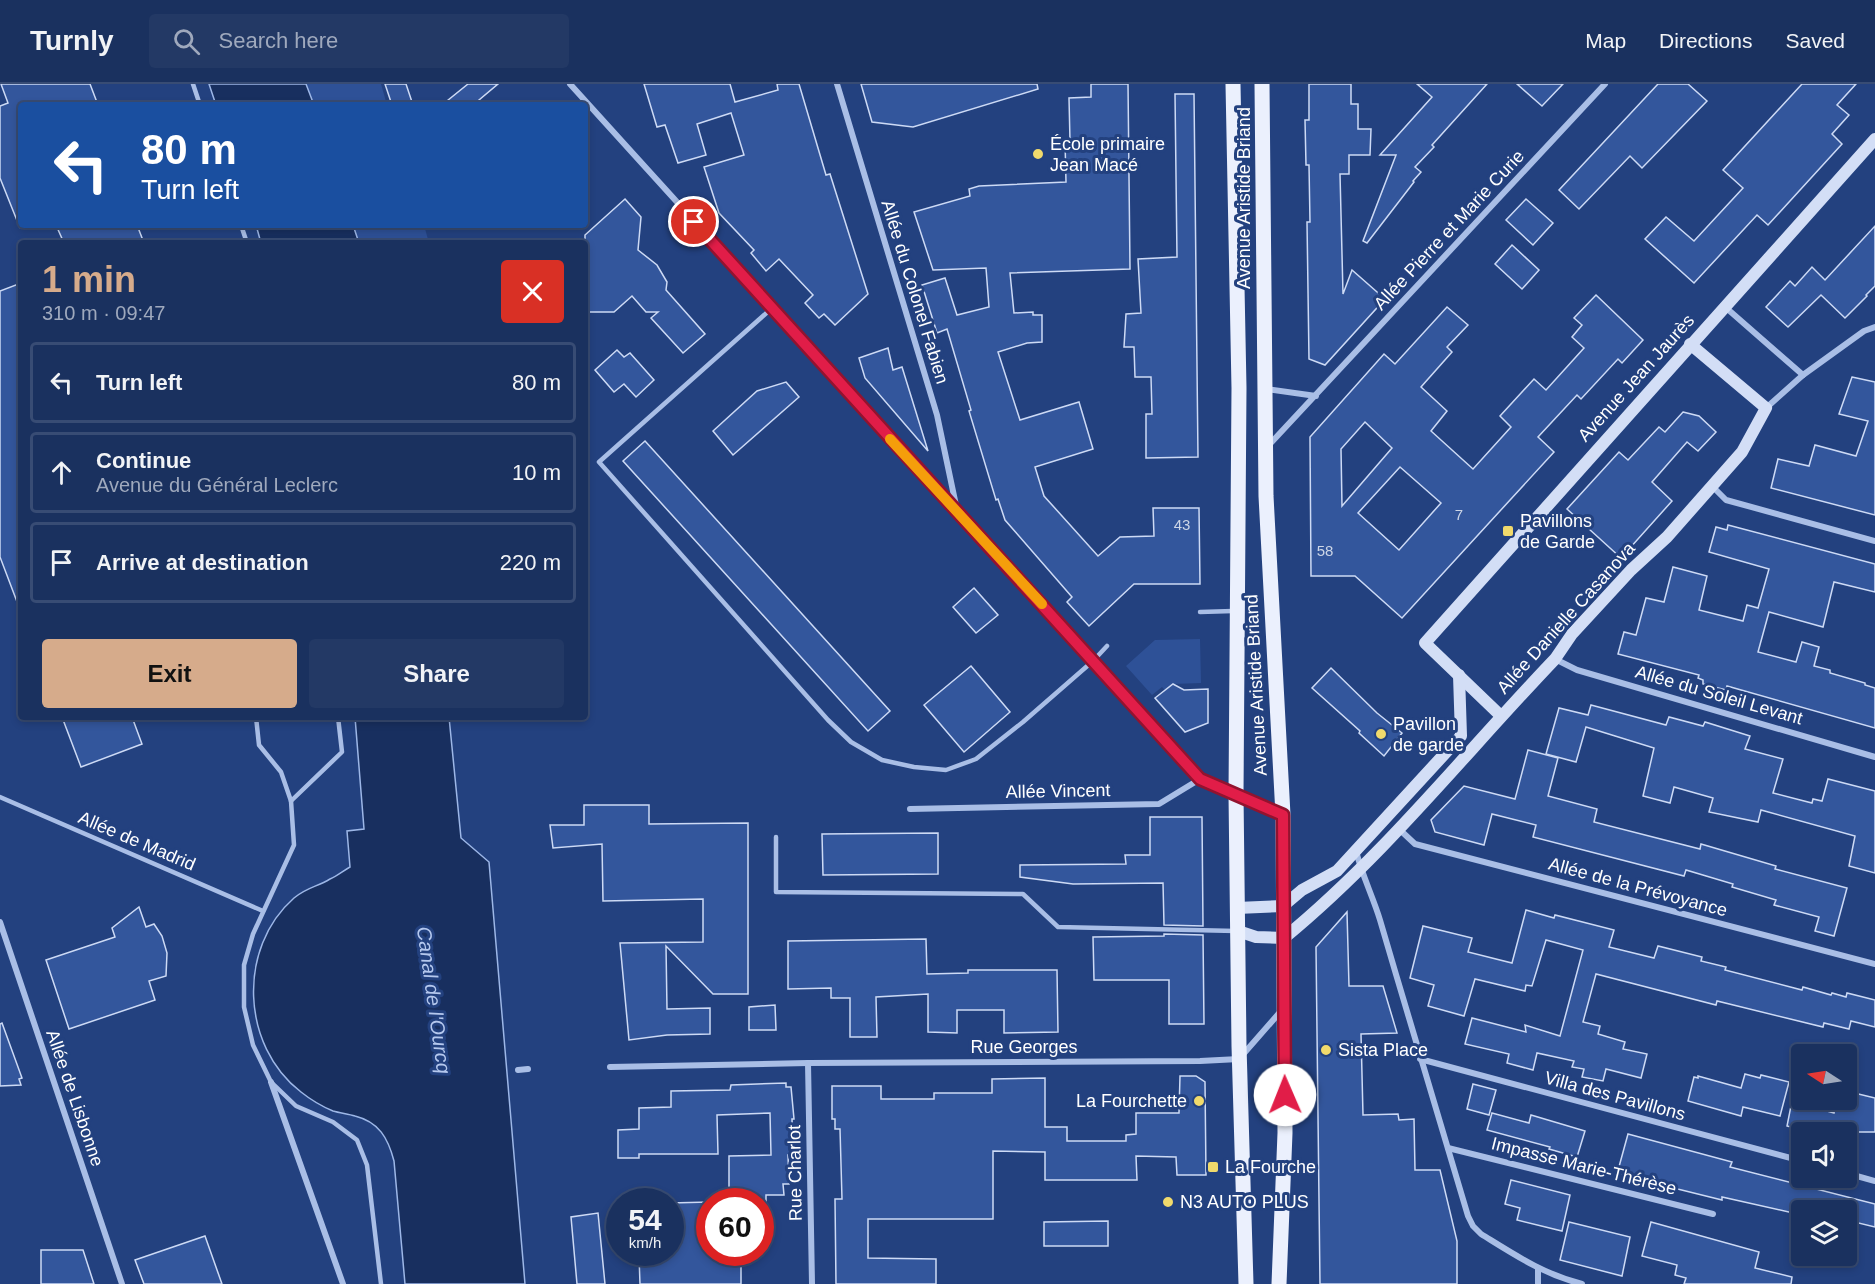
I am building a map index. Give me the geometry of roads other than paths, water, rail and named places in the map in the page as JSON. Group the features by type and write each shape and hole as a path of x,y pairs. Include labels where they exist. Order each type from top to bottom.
{"main road":[{"name":"Avenue Aristide Briand","path":"1233,84 1239,388 1237,908 1246,1284"},
{"name":"Avenue Aristide Briand","path":"1262,84 1265,448 1269,580 1283,815 1285,1133 1279,1284"},
{"name":"Avenue Jean Jaurès","path":"1459,675 1425,643 1875,139"},
{"path":"1690,344 1766,408"},
{"name":"Allée Danielle Casanova","path":"1284,938 1360,870 1555,659 1572,634 1631,570 1667,537 1742,452 1766,408"},
{"path":"1459,675 1501,716"},
{"path":"1237,908 1283,906 1302,890 1337,871 1461,736 1459,675"},
{"path":"1236,794 1283,815"},
{"path":"1238,931 1256,937 1284,938"}],"street":[{"path":"570,84 586,102"},
{"name":"Allée du Colonel Fabien","path":"837,84 937,415 957,511"},
{"name":"Allée Pierre et Marie Curie","path":"1265,448 1605,84"},
{"path":"588,104 1200,779 1236,794"},
{"path":"1724,306 1803,375"},
{"name":"Allée Danielle Casanova","path":"1766,408 1803,375 1864,331 1875,327"},
{"path":"1265,388 1316,396"},
{"path":"1712,486 1726,500 1875,541"},
{"name":"Allée du Soleil Levant","path":"1555,659 1577,669 1875,757"},
{"name":"Allée Vincent","path":"910,809 1159,804 1200,779"},
{"name":"Allée de la Prévoyance","path":"1399,829 1414,844 1875,964"},
{"path":"1356,851 1360,870 1373,896 1420,1059 1473,1226 1481,1234 1538,1269 1582,1284"},
{"name":"Allée de Lisbonne","path":"0,922 122,1284"},
{"path":"1239,1059 1283,1009"},
{"name":"Rue Georges","path":"610,1067 808,1062 1239,1059"},
{"name":"Villa des Pavillons","path":"1420,1059 1791,1158"},
{"name":"Rue Charlot","path":"808,1062 812,1284"},
{"path":"518,1070 528,1070"},
{"path":"271,1082 343,1284"},
{"name":"Impasse Marie-Thérèse","path":"1448,1148 1713,1214"},
{"path":"1857,1176 1875,1181"},
{"path":"1538,1269 1538,1284"}],"lane":[{"path":"193,84 199,102"},
{"path":"772,308 600,462 828,720 852,742 882,760 914,767 946,770 976,759 1023,722 1107,646"},
{"path":"1200,612 1237,611"},
{"path":"256,720 260,745 281,772 291,801 294,845 263,910 244,965 244,1007 254,1045 271,1082 296,1106 333,1122 357,1140 367,1165 381,1284"},
{"path":"291,801 342,752 338,720"},
{"name":"Allée de Madrid","path":"0,797 263,910"},
{"path":"776,837 776,892 1023,894 1058,927 1238,931"}],"water":[{"path":"209,84 306,84 313,102 215,102"},
{"path":"257,228 354,228 358,240 260,240"},
{"name":"Canal de l'Ourcq","path":"355,720 449,720 461,838 489,862 525,1284 405,1284 394,1161 389,1145 381,1132 370,1122 329,1109 301,1092 281,1073 267,1049 257,1024 254,996 255,969 263,943 275,919 299,894 350,867 347,831 364,829"}],"place":[{"name":"École primaire Jean Macé","path":"1038,154"},
{"name":"Pavillons de Garde","path":"1508,531"},
{"name":"Pavillon de garde","path":"1381,734"},
{"name":"Sista Place","path":"1326,1050"},
{"name":"La Fourchette","path":"1199,1101"},
{"name":"La Fourche","path":"1213,1167"},
{"name":"N3 AUTO PLUS","path":"1168,1202"}]}
